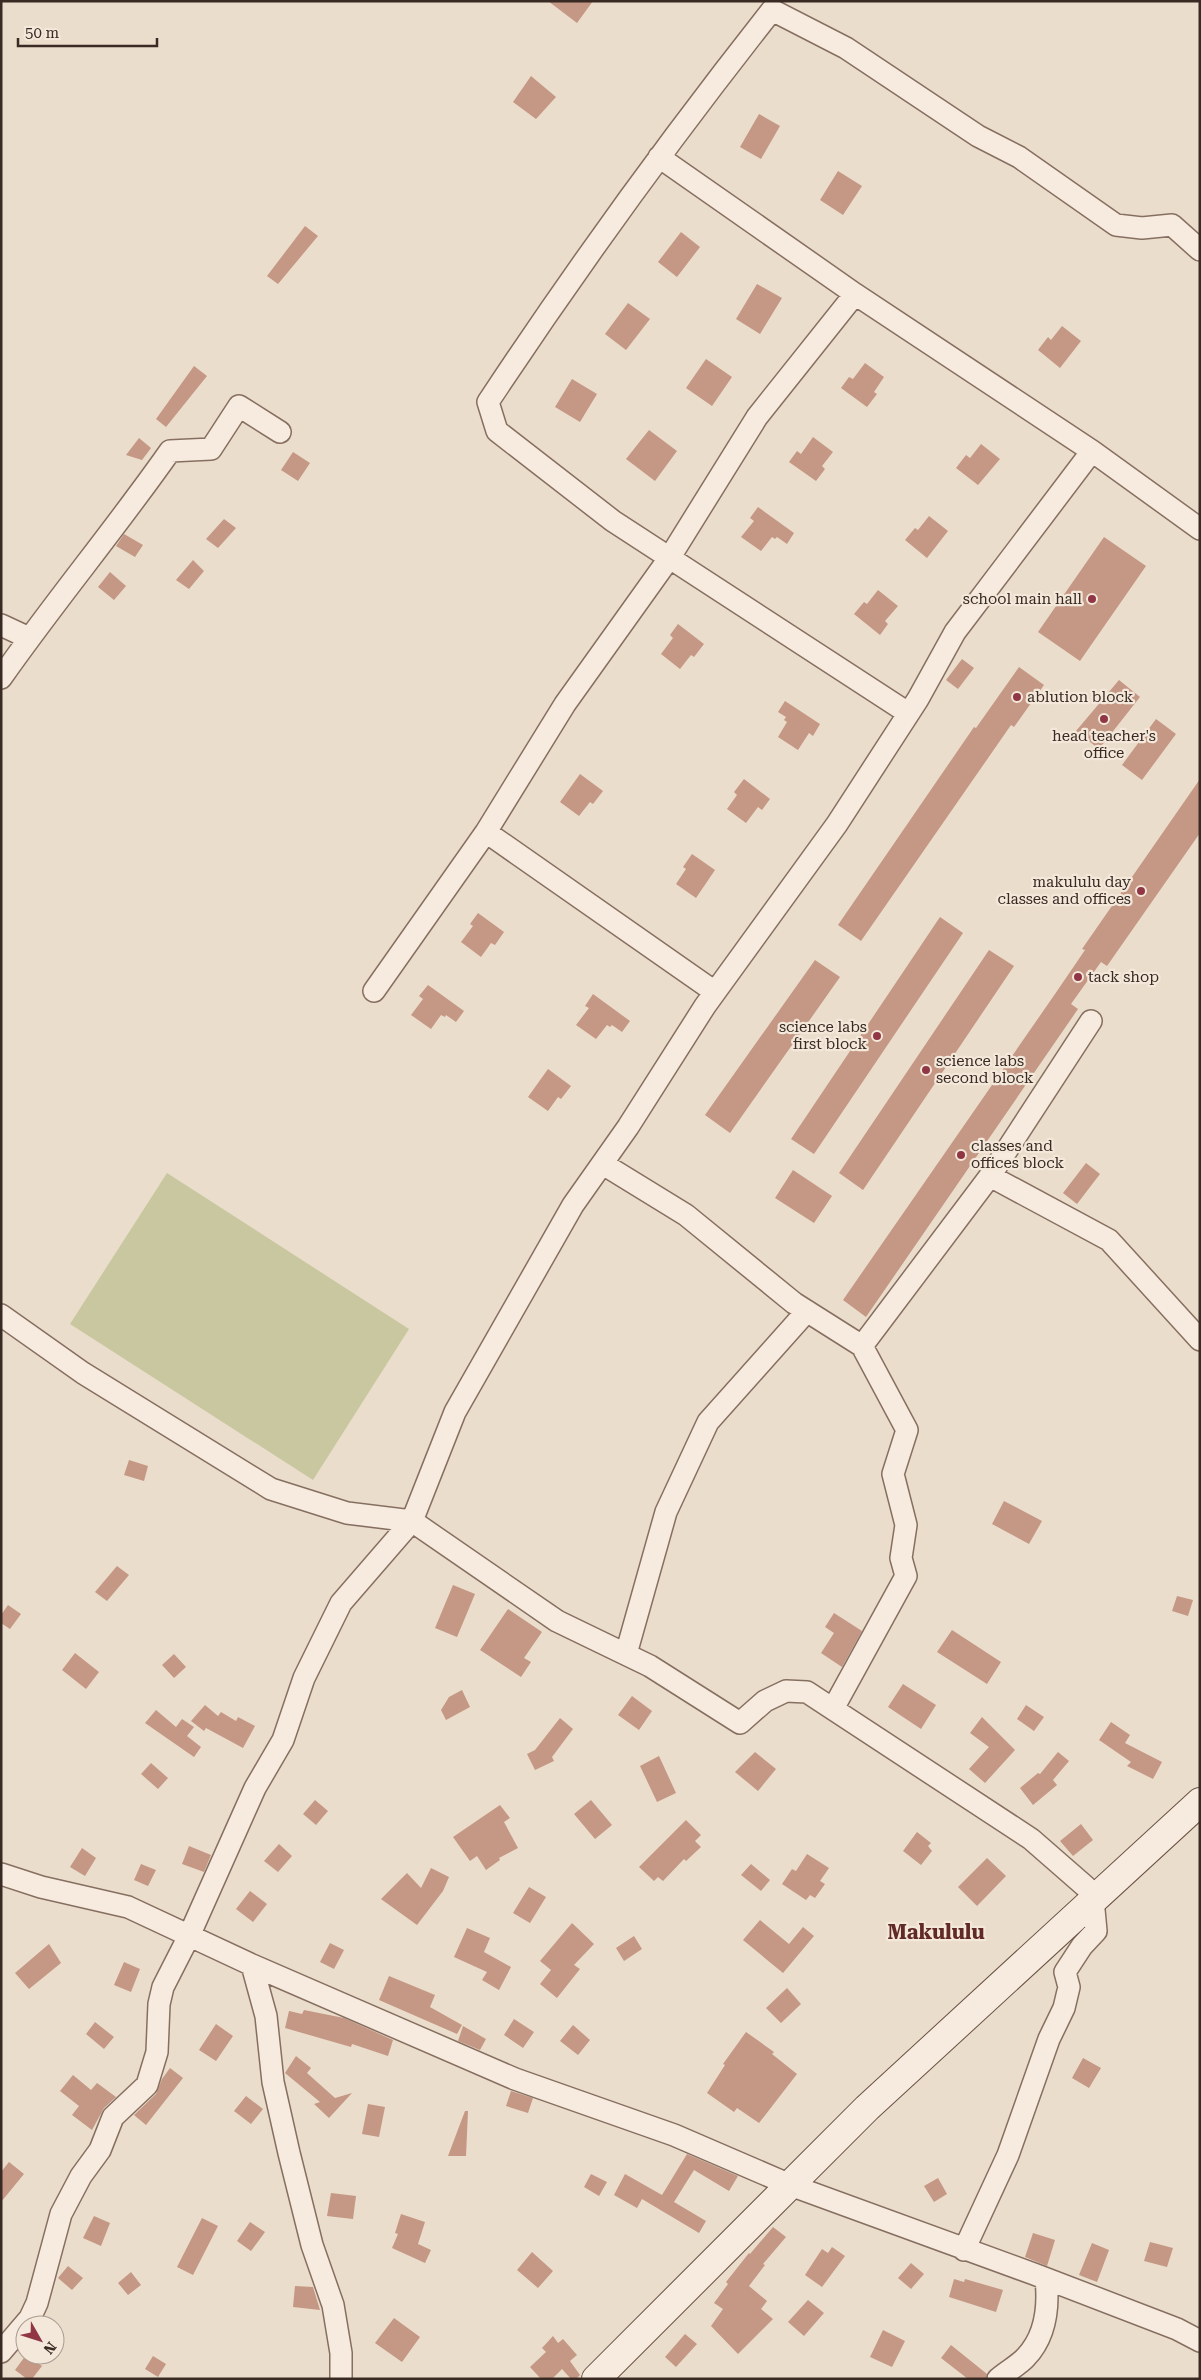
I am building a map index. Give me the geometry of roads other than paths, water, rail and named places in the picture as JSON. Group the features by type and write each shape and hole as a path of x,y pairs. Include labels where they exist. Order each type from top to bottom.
{"street":[{"path":"908,714 613,521 497,431 488,402 568,282 659,157 772,10 846,48 978,136 1019,157 1116,225 1142,228 1172,225 1200,250"},
{"path":"659,157 856,294 1092,451 1200,529"},
{"path":"374,991 486,832 565,704 670,557 757,417 856,294"},
{"path":"1,678 29,638 122,519 170,451 211,449 239,406 280,432"},
{"path":"1,2352 30,2318 61,2214 81,2176 100,2150 113,2117 147,2085 157,2052 159,2004 163,1987 189,1936 255,1788 282,1740 304,1678 341,1603 412,1521 455,1412 573,1205 603,1164 715,992 837,824 908,714 955,632 1092,451"},
{"path":"1,625 29,638"},
{"path":"486,832 715,992"},
{"path":"862,1346 990,1176 1091,1021"},
{"path":"603,1164 686,1215 794,1303 862,1346 907,1430 893,1474 906,1525 901,1558 906,1576 834,1708"},
{"path":"990,1176 1109,1240 1200,1340"},
{"path":"626,1654 666,1512 708,1422 807,1311"},
{"path":"1,1315 82,1373 271,1489 346,1513 412,1521 557,1621 650,1666 740,1723 765,1701 786,1690 807,1692 1031,1839 1086,1887 1093,1899 1096,1931 1082,1946 1065,1972 1068,1987 1064,2008 1049,2038 1008,2155 964,2250"},
{"path":"596,2379 867,2108 1200,1802"},
{"path":"1,1874 41,1887 128,1907 252,1965 515,2080 674,2135 790,2185 1046,2279 1177,2329 1200,2340"},
{"path":"252,1965 266,2016 273,2082 289,2153 312,2245 333,2305 341,2353 341,2379"},
{"path":"998,2379 1026,2358 1039,2341 1044,2326 1048,2297 1046,2279"}],"place":[{"name":"school main hall","path":"1092,599"},
{"name":"ablution block","path":"1017,697"},
{"name":"head teacher's office","path":"1104,719"},
{"name":"makululu day classes and offices","path":"1141,891"},
{"name":"tack shop","path":"1078,977"},
{"name":"science labs first block","path":"877,1036"},
{"name":"science labs second block","path":"926,1070"},
{"name":"classes and offices block","path":"961,1155"}],"district":[{"name":"Makululu","path":"936,1932"}]}
